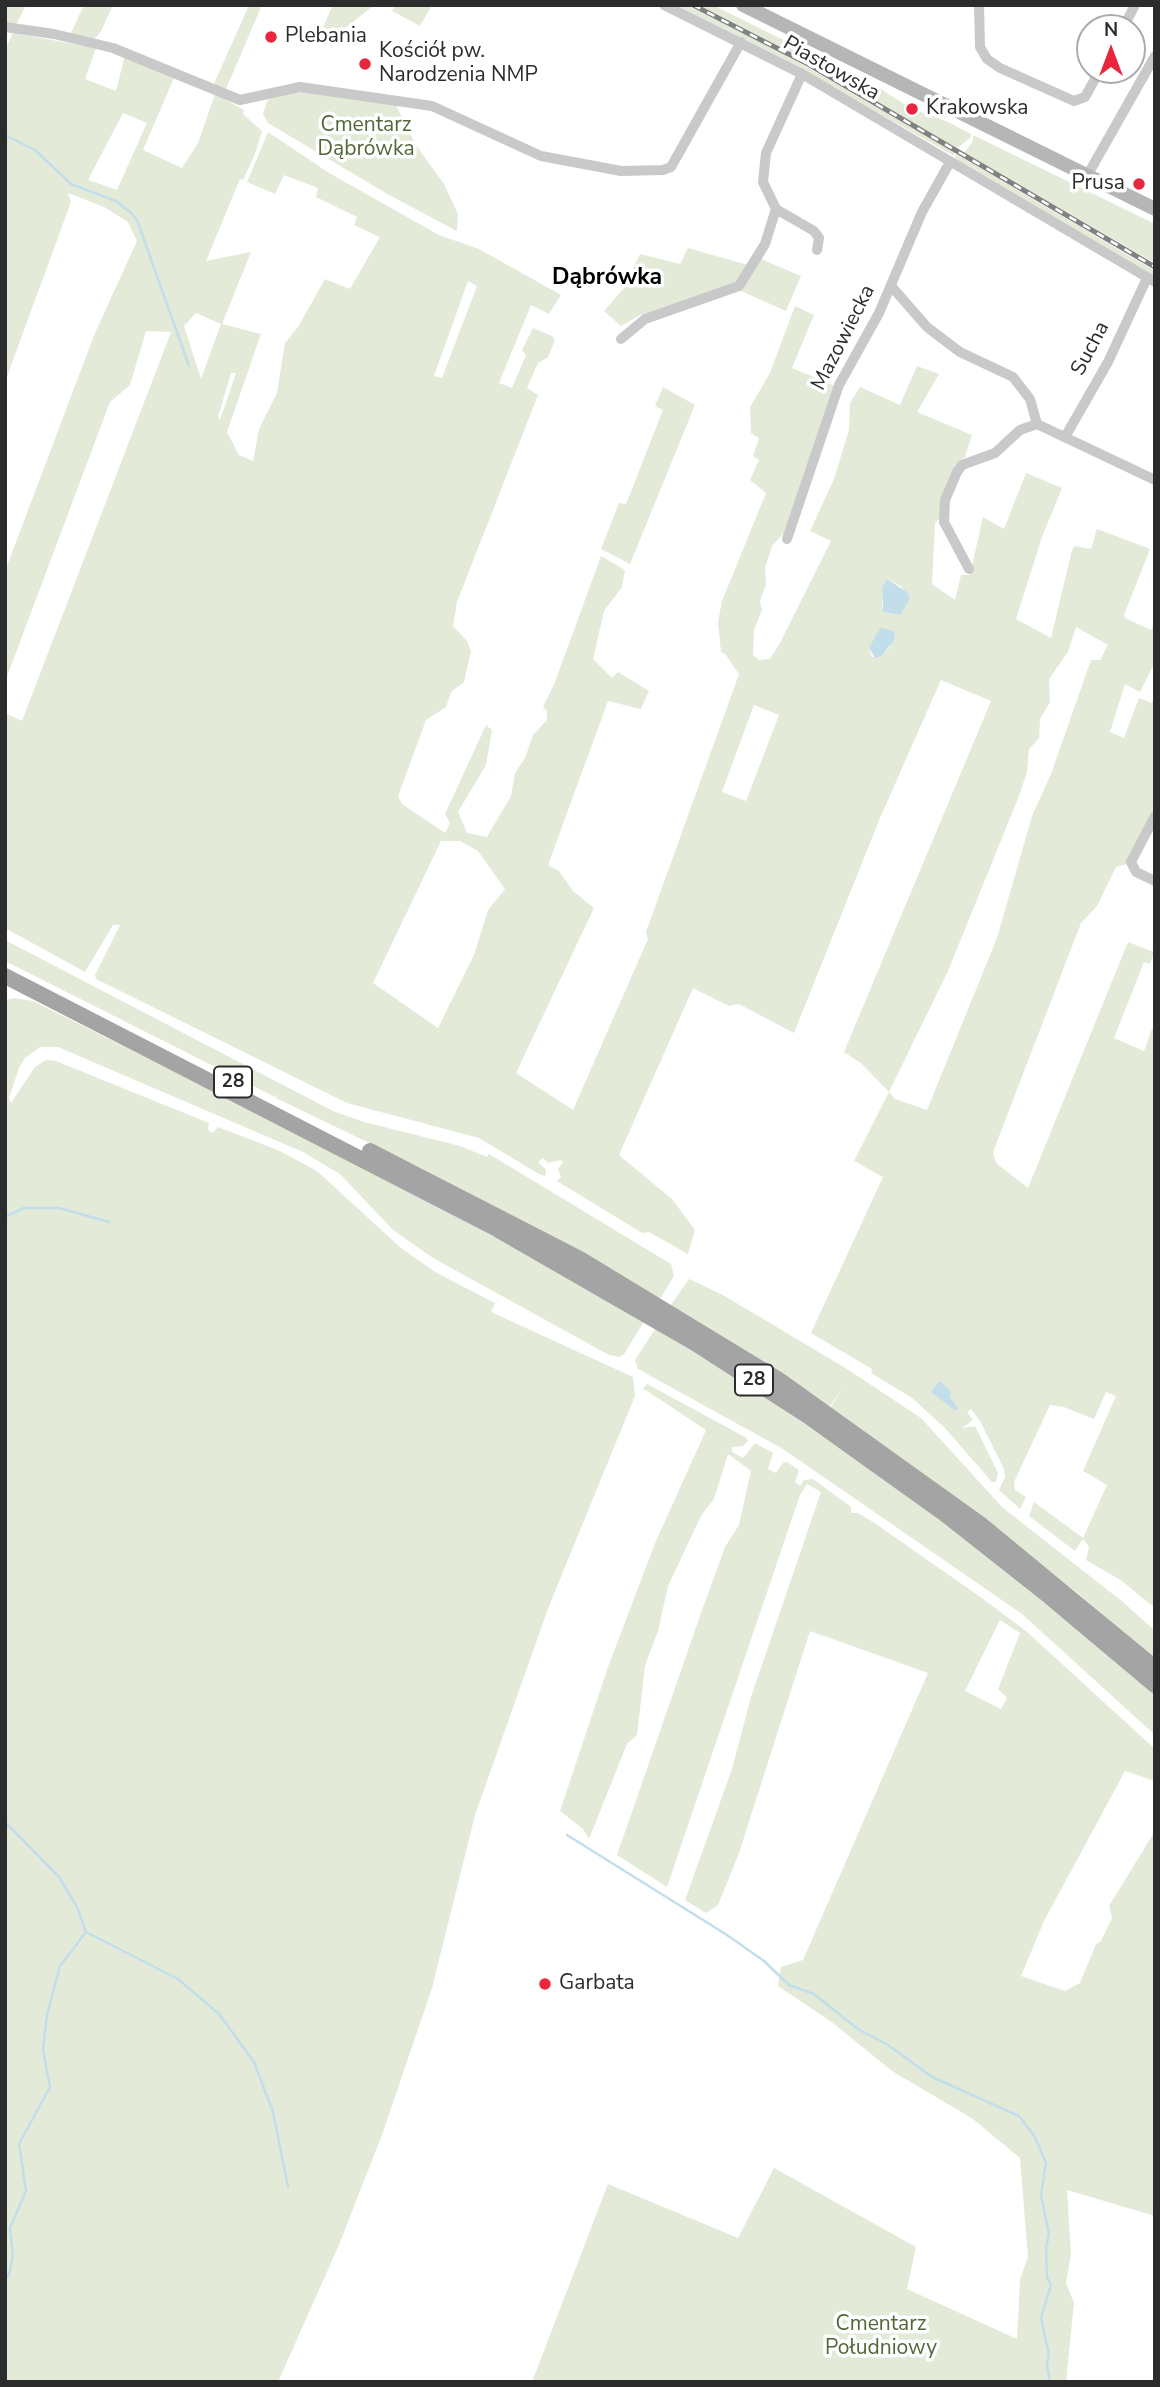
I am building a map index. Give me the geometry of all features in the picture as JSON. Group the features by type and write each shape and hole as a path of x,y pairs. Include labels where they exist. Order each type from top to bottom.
{"main road":[{"path":"743,5 1155,209"},
{"name":"28","path":"5,967 471,1200 669,1311 806,1399 932,1488 1039,1570 1155,1668"},
{"name":"28","path":"5,976 519,1240 685,1336 808,1416 945,1514 1049,1595 1155,1685"}],"street":[{"name":"Piastowska","path":"664,5 802,74 1151,280"},
{"path":"979,5 980,47 987,59 1000,68 1074,101 1085,97 1092,84"},
{"path":"5,27 54,34 113,48 240,100 299,87 432,106 541,156 621,171 663,170 671,166 741,42"},
{"path":"1087,176 1155,56"},
{"path":"802,74 765,153 763,182 776,209 814,231 819,238 817,250"},
{"name":"Mazowiecka","path":"787,539 839,385 892,286 922,212 950,162"},
{"path":"621,339 645,319 738,286 765,244 776,209"},
{"name":"Sucha","path":"1065,437 1151,280"},
{"path":"892,286 927,327 944,340 960,352 1013,377 1030,399 1037,424"},
{"path":"969,569 944,522 946,500 962,465 995,453 1020,430 1037,424 1155,480"},
{"path":"1155,816 1131,862 1136,872 1155,881"}],"green space":[{"path":"5,5 26,5 16,25 5,23"},
{"path":"84,5 113,5 100,33 93,40 70,35"},
{"path":"249,5 262,5 226,89 213,86"},
{"path":"333,5 374,5 343,30 320,34"},
{"path":"395,5 432,5 420,26 392,11"},
{"path":"676,5 686,5 777,50 954,152 954,156 815,77"},
{"path":"699,5 713,5 878,87 910,108 908,112 911,114 914,109 948,122 971,134 970,138 956,149 793,53"},
{"path":"13,33 96,48 85,79 116,91 125,55 174,78 143,150 182,168 198,143 215,94 244,110 243,114 262,131 255,154 243,180 240,179 206,261 251,252 222,324 261,334 227,432 239,455 253,461 259,429 277,393 285,343 298,327 325,279 350,289 380,237 354,225 357,217 316,197 318,188 284,175 275,194 247,182 268,132 329,173 439,235 479,249 561,295 549,314 531,305 499,383 512,388 526,355 522,350 533,328 552,336 555,340 548,357 538,363 527,388 538,395 457,602 453,626 467,641 471,651 464,682 451,692 446,707 426,720 398,796 402,804 445,833 450,823 445,814 486,725 492,730 486,765 458,812 467,833 487,837 511,796 515,773 525,758 533,735 547,720 547,711 543,707 555,682 601,556 625,570 622,587 604,611 593,659 612,678 618,672 649,691 641,709 608,701 548,865 559,871 573,891 594,908 516,1073 573,1110 648,939 646,932 739,674 721,652 718,622 722,601 766,493 750,480 759,460 753,456 759,438 751,433 750,407 770,373 795,306 814,315 792,368 835,386 785,532 772,546 765,568 766,584 760,601 762,610 754,630 753,655 759,660 770,659 780,643 831,541 810,531 834,479 849,430 850,403 860,387 900,405 917,366 939,374 917,412 972,435 965,457 955,465 940,518 935,523 932,584 955,600 961,575 970,575 983,517 1004,529 1026,473 1062,488 1042,537 1016,619 1051,638 1072,550 1075,546 1091,549 1097,529 1150,549 1124,615 1125,618 1151,630 1155,624 1155,662 1140,692 1125,684 1110,732 1124,738 1139,698 1152,703 1155,697 1155,817 1130,863 1116,867 1097,906 1081,923 993,1152 996,1163 1028,1188 1128,942 1154,952 1150,964 1144,962 1114,1038 1144,1051 1152,1029 1155,1030 1155,1608 1122,1581 1086,1560 1089,1547 1083,1539 1075,1551 1029,1516 1034,1502 1083,1538 1107,1485 1083,1471 1116,1396 1106,1392 1094,1419 1064,1407 1050,1405 1014,1482 1015,1490 1026,1497 1020,1509 999,1490 1005,1477 1004,1469 980,1421 971,1409 967,1412 973,1420 962,1428 975,1426 998,1473 996,1482 992,1482 944,1427 912,1398 871,1373 872,1369 811,1333 883,1177 854,1161 889,1092 861,1063 844,1052 991,701 941,680 880,818 794,1033 739,1004 729,1006 693,988 619,1155 672,1199 695,1230 688,1254 649,1232 642,1233 557,1181 561,1177 558,1169 563,1162 561,1160 548,1163 543,1158 538,1162 546,1170 545,1176 479,1138 347,1103 96,979 95,975 120,925 113,925 85,972 5,928 5,713 22,721 171,332 146,331 130,385 110,402 5,682 5,571 95,333 137,241 128,222 104,207 68,193 71,202 5,382 5,50","holes":["123,113 147,123 117,190 88,180","468,281 477,286 442,378 434,376","196,313 221,324 201,379 184,326","231,373 236,373 220,420 218,417","887,579 902,587 909,599 901,614 887,613 882,608 882,587","1076,627 1108,645 1100,660 1091,660 1051,774 1032,816 997,938 927,1110 895,1099 889,1092 948,971 1019,796 1027,772 1029,749 1039,738 1040,719 1050,702 1049,679 1068,652","873,642 891,646 882,656 872,657 869,648","754,705 779,715 746,801 722,792","441,841 460,841 478,851 505,889 488,910 474,955 438,1028 373,983"]},
{"name":"Cmentarz Dąbrówka","path":"308,91 395,103 415,144 444,184 458,214 457,231 389,195 268,123 263,114 267,101 274,96"},
{"path":"973,135 1155,224 1155,263 964,153 973,141"},
{"path":"956,154 1155,271 1155,277 955,159"},
{"path":"688,248 748,265 736,284 640,315 621,326 604,311 624,288 640,254 680,264"},
{"path":"761,259 801,276 786,311 741,291"},
{"path":"663,387 695,405 630,564 601,549 619,503 626,504 663,410 655,406"},
{"path":"5,940 333,1111 364,1122 460,1146 487,1157 489,1154 671,1264 674,1276 660,1299 425,1170 276,1098 278,1093 275,1097 5,961"},
{"path":"15,998 33,1001 259,1114 572,1277 645,1320 624,1354 620,1357 609,1355 433,1258 393,1230 340,1174 303,1152 58,1047 40,1047 25,1058 19,1068 9,1098 11,1103 35,1067 46,1060 56,1061 209,1123 208,1130 213,1133 218,1127 280,1151 317,1171 401,1248 435,1272 495,1303 491,1312 633,1377 635,1396 549,1606 475,1815 432,1988 383,2132 339,2245 278,2382 5,2382 5,1000"},
{"path":"689,1279 723,1295 847,1369 921,1418 1003,1508 1123,1602 1155,1631 1155,1660 1080,1595 970,1509 830,1408 843,1388 829,1407 670,1306"},
{"path":"657,1326 888,1479 1099,1644 1155,1694 1155,1735 1022,1614 783,1449 638,1369 635,1360"},
{"name":"Cmentarz Południowy","path":"647,1384 745,1437 748,1441 743,1446 732,1447 732,1452 743,1458 755,1443 773,1453 768,1469 776,1473 783,1463 787,1462 799,1470 795,1482 800,1486 804,1480 813,1479 851,1507 851,1513 858,1513 873,1522 1026,1631 1155,1749 1155,1781 1125,1771 1044,1921 1021,1976 1065,1991 1080,1983 1096,1944 1101,1941 1112,1918 1109,1906 1155,1831 1155,2216 1067,2190 1071,2254 1066,2283 1074,2303 1066,2382 532,2382 608,2184 738,2238 774,2168 916,2247 907,2289 1017,2339 1020,2280 1028,2257 1020,2158 973,2119 892,2071 833,2023 778,1986 781,1967 803,1960 928,1673 810,1631 739,1853 718,1905 706,1913 685,1900 732,1769 751,1697 821,1492 807,1484 800,1495 667,1887 617,1855 725,1547 739,1525 751,1471 728,1454 714,1499 702,1514 668,1586 658,1631 645,1666 637,1735 627,1744 589,1839 583,1829 560,1811 609,1664 656,1541 706,1430 644,1389 641,1391","holes":["1000,1620 1020,1633 998,1689 1007,1698 1001,1709 965,1691"]}],"water":[{"path":"887,579 907,592 910,598 901,615 883,612 882,587"},
{"path":"880,628 894,631 895,639 882,656 875,658 869,648"},
{"path":"940,1381 951,1391 950,1397 958,1408 956,1411 931,1392"}],"waterway":[{"path":"5,135 35,150 71,184 116,201 137,220 189,366"},
{"path":"5,1217 24,1208 59,1208 109,1222"},
{"path":"5,1822 59,1877 77,1907 86,1932 60,1966 47,2015 43,2050 50,2087 19,2144 26,2191 10,2228 13,2256 9,2275 5,2279"},
{"path":"567,1835 727,1935 764,1961 789,1985 814,1994 858,2029 888,2045 932,2077 1019,2116 1035,2137 1046,2163 1041,2195 1049,2234 1046,2248 1047,2277 1051,2285 1041,2318 1049,2355 1047,2364 1050,2382"},
{"path":"86,1932 178,1979 219,2014 254,2062 273,2112 288,2187"}],"railway":[{"path":"693,5 808,64 1155,267"}],"place":[{"name":"Plebania","path":"271,37"},
{"name":"Kościół pw. Narodzenia NMP","path":"365,64"},
{"name":"Krakowska","path":"912,109"},
{"name":"Prusa","path":"1139,184"},
{"name":"Garbata","path":"545,1984"}],"district":[{"name":"Dąbrówka","path":"607,278"}]}
